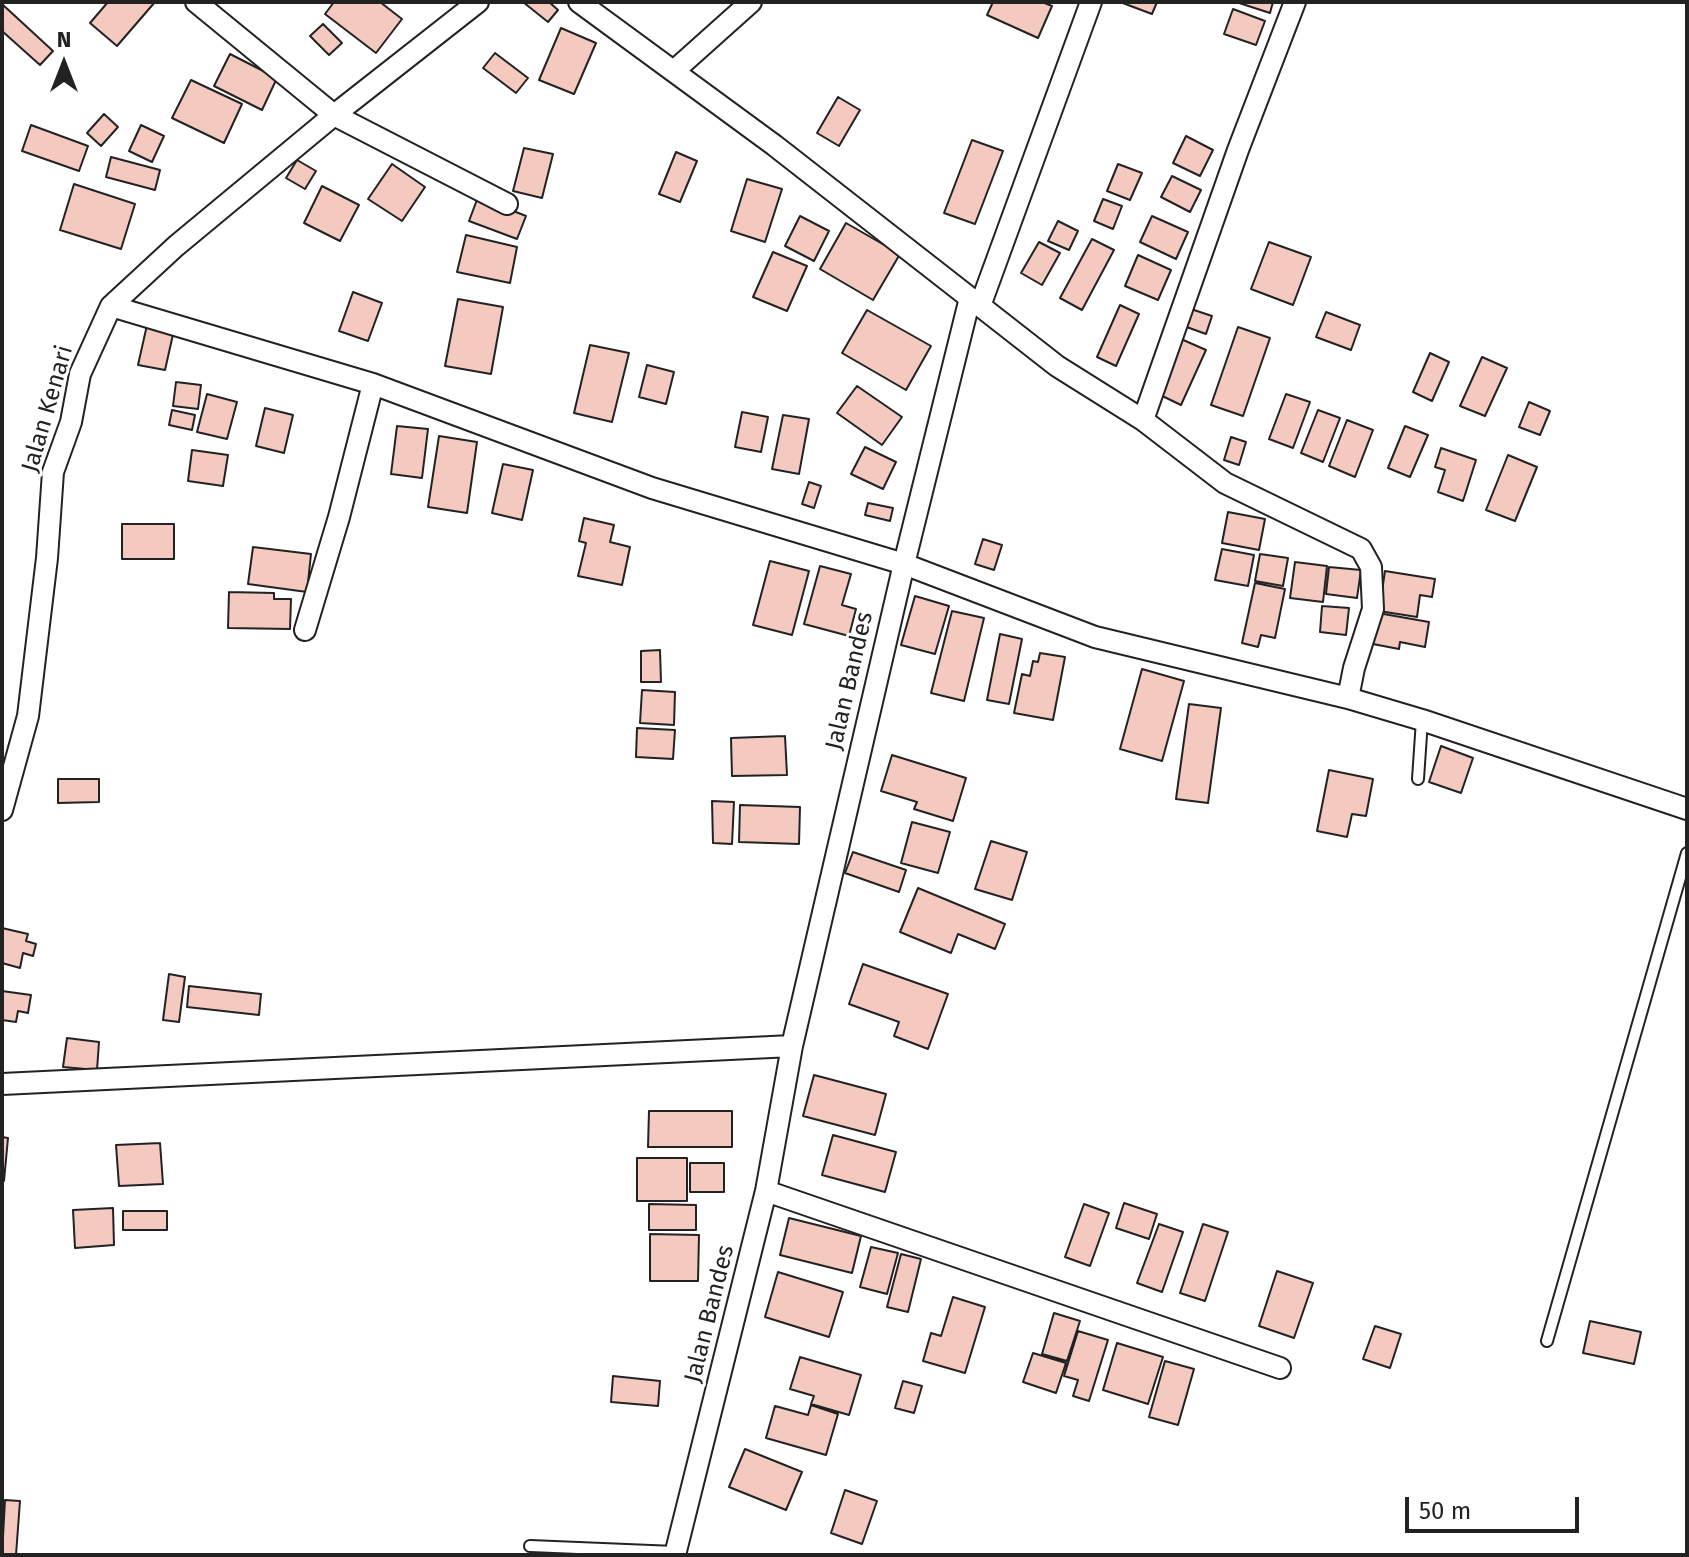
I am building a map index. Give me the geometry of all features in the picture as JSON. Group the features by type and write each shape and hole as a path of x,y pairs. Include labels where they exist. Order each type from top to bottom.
{"street":[{"path":"196,2 334,115 507,204"},
{"name":"Jalan Kenari","path":"2,810 28,716 47,558 53,472 71,422 80,374 111,306 176,246 334,115 478,2"},
{"path":"579,2 675,70 1057,366 1143,420 1225,483 1353,544 1366,556 1373,582 1373,609 1348,698"},
{"path":"675,70 751,2"},
{"name":"Jalan Bandes","path":"675,1554 766,1191 792,1046 904,564 975,302 1091,2"},
{"path":"1143,420 1238,150 1295,2"},
{"path":"111,306 373,384 652,488 904,564 1095,637 1348,698 1687,809"},
{"path":"305,630 339,517 373,384"},
{"path":"2,1084 792,1046"},
{"path":"766,1191 1280,1368"}],"lane":[{"path":"1418,779 1422,720"},
{"path":"1547,1341 1687,853"},
{"path":"530,1546 675,1554"}],"building":[{"path":"108,2 155,2 117,46 90,23"},
{"path":"334,2 380,2 402,19 376,53 325,14"},
{"path":"523,2 549,2 558,10 548,22"},
{"path":"993,2 1042,2 1052,6 1038,38 987,15"},
{"path":"1120,2 1157,2 1152,14"},
{"path":"1236,2 1273,2 1270,13"},
{"path":"2,4 53,51 40,65 2,31"},
{"path":"1233,9 1265,21 1256,45 1224,34"},
{"path":"323,24 342,43 329,55 310,36"},
{"path":"561,28 596,43 574,94 539,80"},
{"path":"495,53 528,78 516,93 483,68"},
{"path":"230,54 277,78 262,110 214,86"},
{"path":"191,80 242,104 224,143 172,118"},
{"path":"838,97 860,110 839,146 817,133"},
{"path":"104,114 118,127 101,146 87,133"},
{"path":"31,125 88,146 79,171 22,151"},
{"path":"141,125 164,136 152,162 129,151"},
{"path":"1186,136 1213,150 1200,176 1173,163"},
{"path":"972,140 1003,151 975,224 944,213"},
{"path":"524,148 553,154 542,198 513,191"},
{"path":"676,152 697,161 680,202 659,194"},
{"path":"111,157 160,170 155,190 106,177"},
{"path":"297,160 316,171 305,189 286,178"},
{"path":"392,164 425,187 402,221 368,199"},
{"path":"1118,164 1142,173 1130,200 1107,191"},
{"path":"1172,176 1201,190 1190,212 1161,197"},
{"path":"747,179 782,189 765,242 731,231"},
{"path":"74,184 135,204 121,249 60,230"},
{"path":"322,186 359,205 340,241 304,223"},
{"path":"478,197 526,216 517,239 469,221"},
{"path":"1103,199 1122,206 1113,229 1094,221"},
{"path":"800,216 829,231 814,261 785,246"},
{"path":"1152,216 1188,232 1176,259 1140,242"},
{"path":"1058,221 1078,231 1069,250 1048,241"},
{"path":"846,223 900,254 873,300 820,269"},
{"path":"466,235 517,247 510,283 457,272"},
{"path":"1092,239 1114,250 1082,310 1060,298"},
{"path":"1039,242 1060,253 1042,285 1021,273"},
{"path":"1269,242 1311,257 1293,305 1251,289"},
{"path":"773,252 807,266 787,311 753,297"},
{"path":"1138,255 1171,270 1158,300 1125,286"},
{"path":"353,292 382,303 368,341 339,331"},
{"path":"458,299 503,307 491,374 445,366"},
{"path":"1120,305 1139,314 1116,366 1097,357"},
{"path":"1188,308 1212,316 1206,334 1181,325"},
{"path":"867,310 931,346 906,390 842,353"},
{"path":"1326,312 1360,325 1351,350 1316,337"},
{"path":"147,325 174,330 165,370 138,365"},
{"path":"1238,327 1270,338 1243,416 1211,405"},
{"path":"1181,339 1206,350 1181,405 1156,393"},
{"path":"590,345 629,353 612,422 574,413"},
{"path":"1430,353 1449,362 1432,401 1413,392"},
{"path":"1482,357 1507,368 1485,416 1460,406"},
{"path":"647,365 674,372 666,404 639,397"},
{"path":"176,382 201,385 198,409 173,406"},
{"path":"857,386 902,417 882,445 837,413"},
{"path":"207,394 237,402 227,439 197,432"},
{"path":"1286,394 1310,402 1293,448 1269,439"},
{"path":"1529,402 1550,411 1540,435 1519,427"},
{"path":"265,408 293,415 284,453 256,446"},
{"path":"172,410 195,415 192,430 169,425"},
{"path":"1318,410 1340,418 1323,462 1301,453"},
{"path":"742,412 768,417 761,452 735,447"},
{"path":"783,415 809,419 799,474 772,469"},
{"path":"1347,420 1373,430 1355,477 1329,466"},
{"path":"397,426 428,429 422,478 391,474"},
{"path":"1405,426 1428,435 1410,477 1388,468"},
{"path":"439,436 477,442 467,513 428,507"},
{"path":"1231,437 1246,442 1239,465 1224,460"},
{"path":"865,447 896,462 883,489 851,474"},
{"path":"1441,448 1476,460 1463,501 1438,492 1445,470 1435,467"},
{"path":"192,450 228,455 223,486 188,481"},
{"path":"1508,455 1537,467 1515,521 1486,510"},
{"path":"503,464 533,470 522,520 492,513"},
{"path":"809,482 821,486 814,508 802,504"},
{"path":"868,503 893,508 890,521 865,515"},
{"path":"1228,512 1265,519 1259,550 1222,543"},
{"path":"584,518 614,525 610,542 630,547 622,585 578,576 586,543 579,541"},
{"path":"122,524 174,524 174,559 122,559"},
{"path":"983,539 1002,545 994,570 975,564"},
{"path":"253,547 311,554 307,592 248,584"},
{"path":"1222,549 1254,555 1248,586 1215,580"},
{"path":"1260,554 1288,558 1283,586 1255,581"},
{"path":"770,561 809,571 792,635 753,625"},
{"path":"1295,562 1327,566 1323,602 1290,598"},
{"path":"820,566 851,574 842,605 856,609 849,636 804,624"},
{"path":"1329,567 1361,570 1357,598 1326,594"},
{"path":"1385,571 1435,579 1432,597 1420,595 1417,617 1379,611"},
{"path":"1255,583 1285,589 1275,638 1261,635 1258,647 1242,643"},
{"path":"229,592 274,593 274,599 291,599 290,629 228,628"},
{"path":"915,596 949,606 935,654 901,645"},
{"path":"1322,606 1349,608 1346,635 1320,632"},
{"path":"952,611 984,618 964,701 931,693"},
{"path":"1378,613 1429,622 1425,647 1400,642 1399,649 1373,644"},
{"path":"1000,634 1022,639 1009,704 987,700"},
{"path":"660,650 661,682 641,682 641,651"},
{"path":"1040,653 1065,657 1053,720 1014,713 1022,674 1030,676 1033,661 1038,662"},
{"path":"1142,669 1184,681 1162,761 1120,749"},
{"path":"642,690 675,692 674,725 640,723"},
{"path":"1189,704 1221,708 1208,803 1176,799"},
{"path":"637,728 675,730 673,759 636,757"},
{"path":"785,736 787,775 732,776 731,738"},
{"path":"1441,746 1473,758 1461,793 1429,782"},
{"path":"892,755 966,778 953,821 914,809 917,802 881,791"},
{"path":"1329,770 1373,779 1366,816 1352,814 1347,837 1317,831"},
{"path":"58,779 99,779 99,802 58,803"},
{"path":"712,801 734,802 732,844 713,843"},
{"path":"740,805 800,807 799,844 739,842"},
{"path":"912,822 950,832 938,873 901,863"},
{"path":"991,841 1027,852 1012,900 975,889"},
{"path":"853,852 906,870 899,892 845,873"},
{"path":"918,888 1005,924 995,949 958,934 951,953 900,932"},
{"path":"2,928 28,934 26,941 36,944 33,956 23,953 20,968 2,963"},
{"path":"863,964 948,994 928,1049 894,1036 899,1022 849,1004"},
{"path":"169,974 185,977 179,1022 163,1020"},
{"path":"189,986 261,994 259,1015 187,1007"},
{"path":"2,991 31,995 28,1013 18,1011 16,1022 2,1020"},
{"path":"67,1038 99,1042 97,1070 63,1067"},
{"path":"814,1075 886,1094 875,1135 803,1116"},
{"path":"649,1111 732,1111 732,1147 648,1147"},
{"path":"833,1135 896,1152 885,1192 822,1175"},
{"path":"2,1137 8,1138 4,1181 2,1181"},
{"path":"160,1143 163,1184 119,1186 116,1145"},
{"path":"637,1158 687,1158 687,1201 637,1201"},
{"path":"690,1163 724,1163 724,1192 690,1192"},
{"path":"1124,1203 1157,1214 1149,1239 1116,1228"},
{"path":"649,1204 696,1205 696,1230 649,1230"},
{"path":"1084,1204 1109,1213 1090,1266 1065,1257"},
{"path":"113,1208 114,1245 75,1248 73,1210"},
{"path":"123,1211 167,1211 167,1230 123,1230"},
{"path":"789,1218 861,1236 852,1273 780,1255"},
{"path":"1159,1224 1183,1232 1162,1292 1137,1283"},
{"path":"1203,1224 1228,1232 1205,1301 1180,1293"},
{"path":"650,1234 699,1235 698,1281 650,1281"},
{"path":"871,1247 898,1253 887,1294 860,1287"},
{"path":"901,1254 921,1259 908,1312 887,1307"},
{"path":"1277,1271 1313,1283 1294,1338 1259,1326"},
{"path":"778,1272 843,1292 829,1337 765,1317"},
{"path":"953,1297 985,1307 965,1373 923,1361 931,1333 941,1336"},
{"path":"1054,1313 1080,1321 1067,1361 1042,1354"},
{"path":"1590,1321 1641,1332 1634,1364 1583,1353"},
{"path":"1375,1326 1401,1334 1390,1368 1363,1359"},
{"path":"1078,1331 1108,1340 1089,1401 1073,1396 1078,1380 1064,1376"},
{"path":"1117,1343 1163,1357 1148,1404 1103,1390"},
{"path":"1033,1353 1066,1363 1056,1393 1023,1382"},
{"path":"800,1357 861,1375 849,1415 811,1404 814,1396 790,1389"},
{"path":"1165,1361 1194,1369 1178,1425 1149,1417"},
{"path":"613,1376 660,1381 658,1406 611,1402"},
{"path":"903,1381 922,1386 914,1413 895,1408"},
{"path":"811,1405 838,1414 826,1455 766,1438 775,1406 808,1415"},
{"path":"745,1449 802,1472 786,1510 729,1487"},
{"path":"845,1490 877,1501 862,1544 831,1533"},
{"path":"5,1500 20,1501 16,1555 2,1555"}]}
